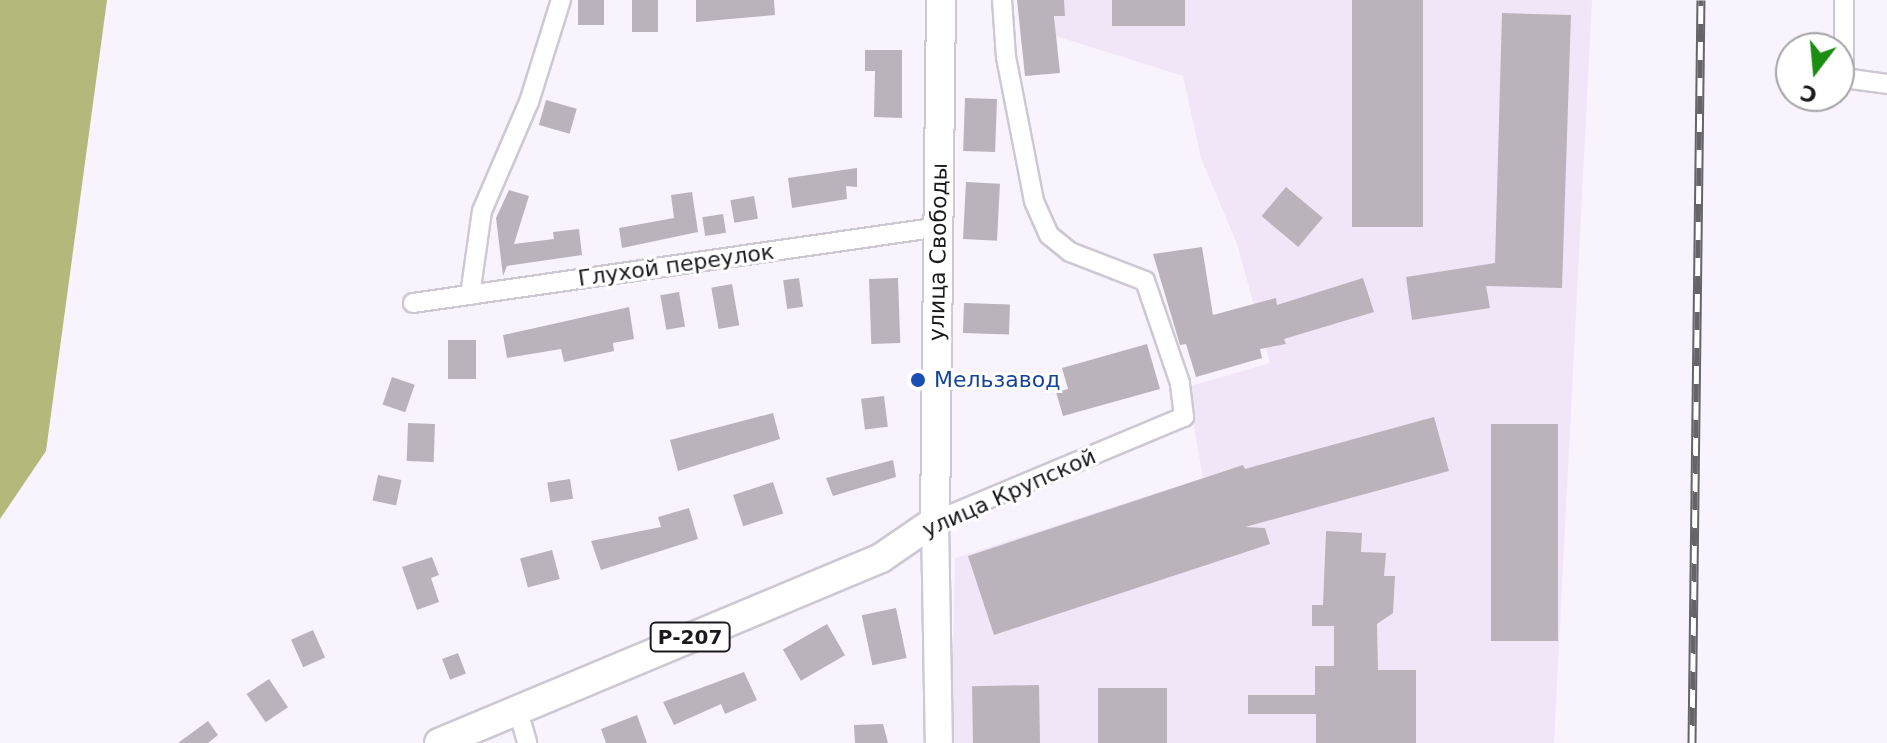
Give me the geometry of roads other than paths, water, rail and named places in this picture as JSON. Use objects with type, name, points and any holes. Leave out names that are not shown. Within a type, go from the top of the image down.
[{"type":"main road","name":"улица Свободы","points":[[935,521],[941,0]]},
{"type":"main road","name":"улица Крупской","points":[[439,743],[517,707],[881,558],[935,521]]},
{"type":"street","points":[[470,295],[482,211],[529,102],[561,0]]},
{"type":"street","name":"улица Крупской","points":[[935,521],[1184,417],[1180,383],[1145,281],[1070,252],[1049,235],[1034,201],[1006,57],[1002,0]]},
{"type":"street","points":[[1844,0],[1844,78],[1887,84]]},
{"type":"street","name":"Глухой переулок","points":[[413,303],[940,227]]},
{"type":"street","name":"улица Свободы","points":[[935,521],[939,743]]},
{"type":"street","points":[[517,707],[527,743]]},
{"type":"railway","points":[[1692,743],[1701,0]]},
{"type":"place","name":"Мельзавод","points":[[918,380]]}]
